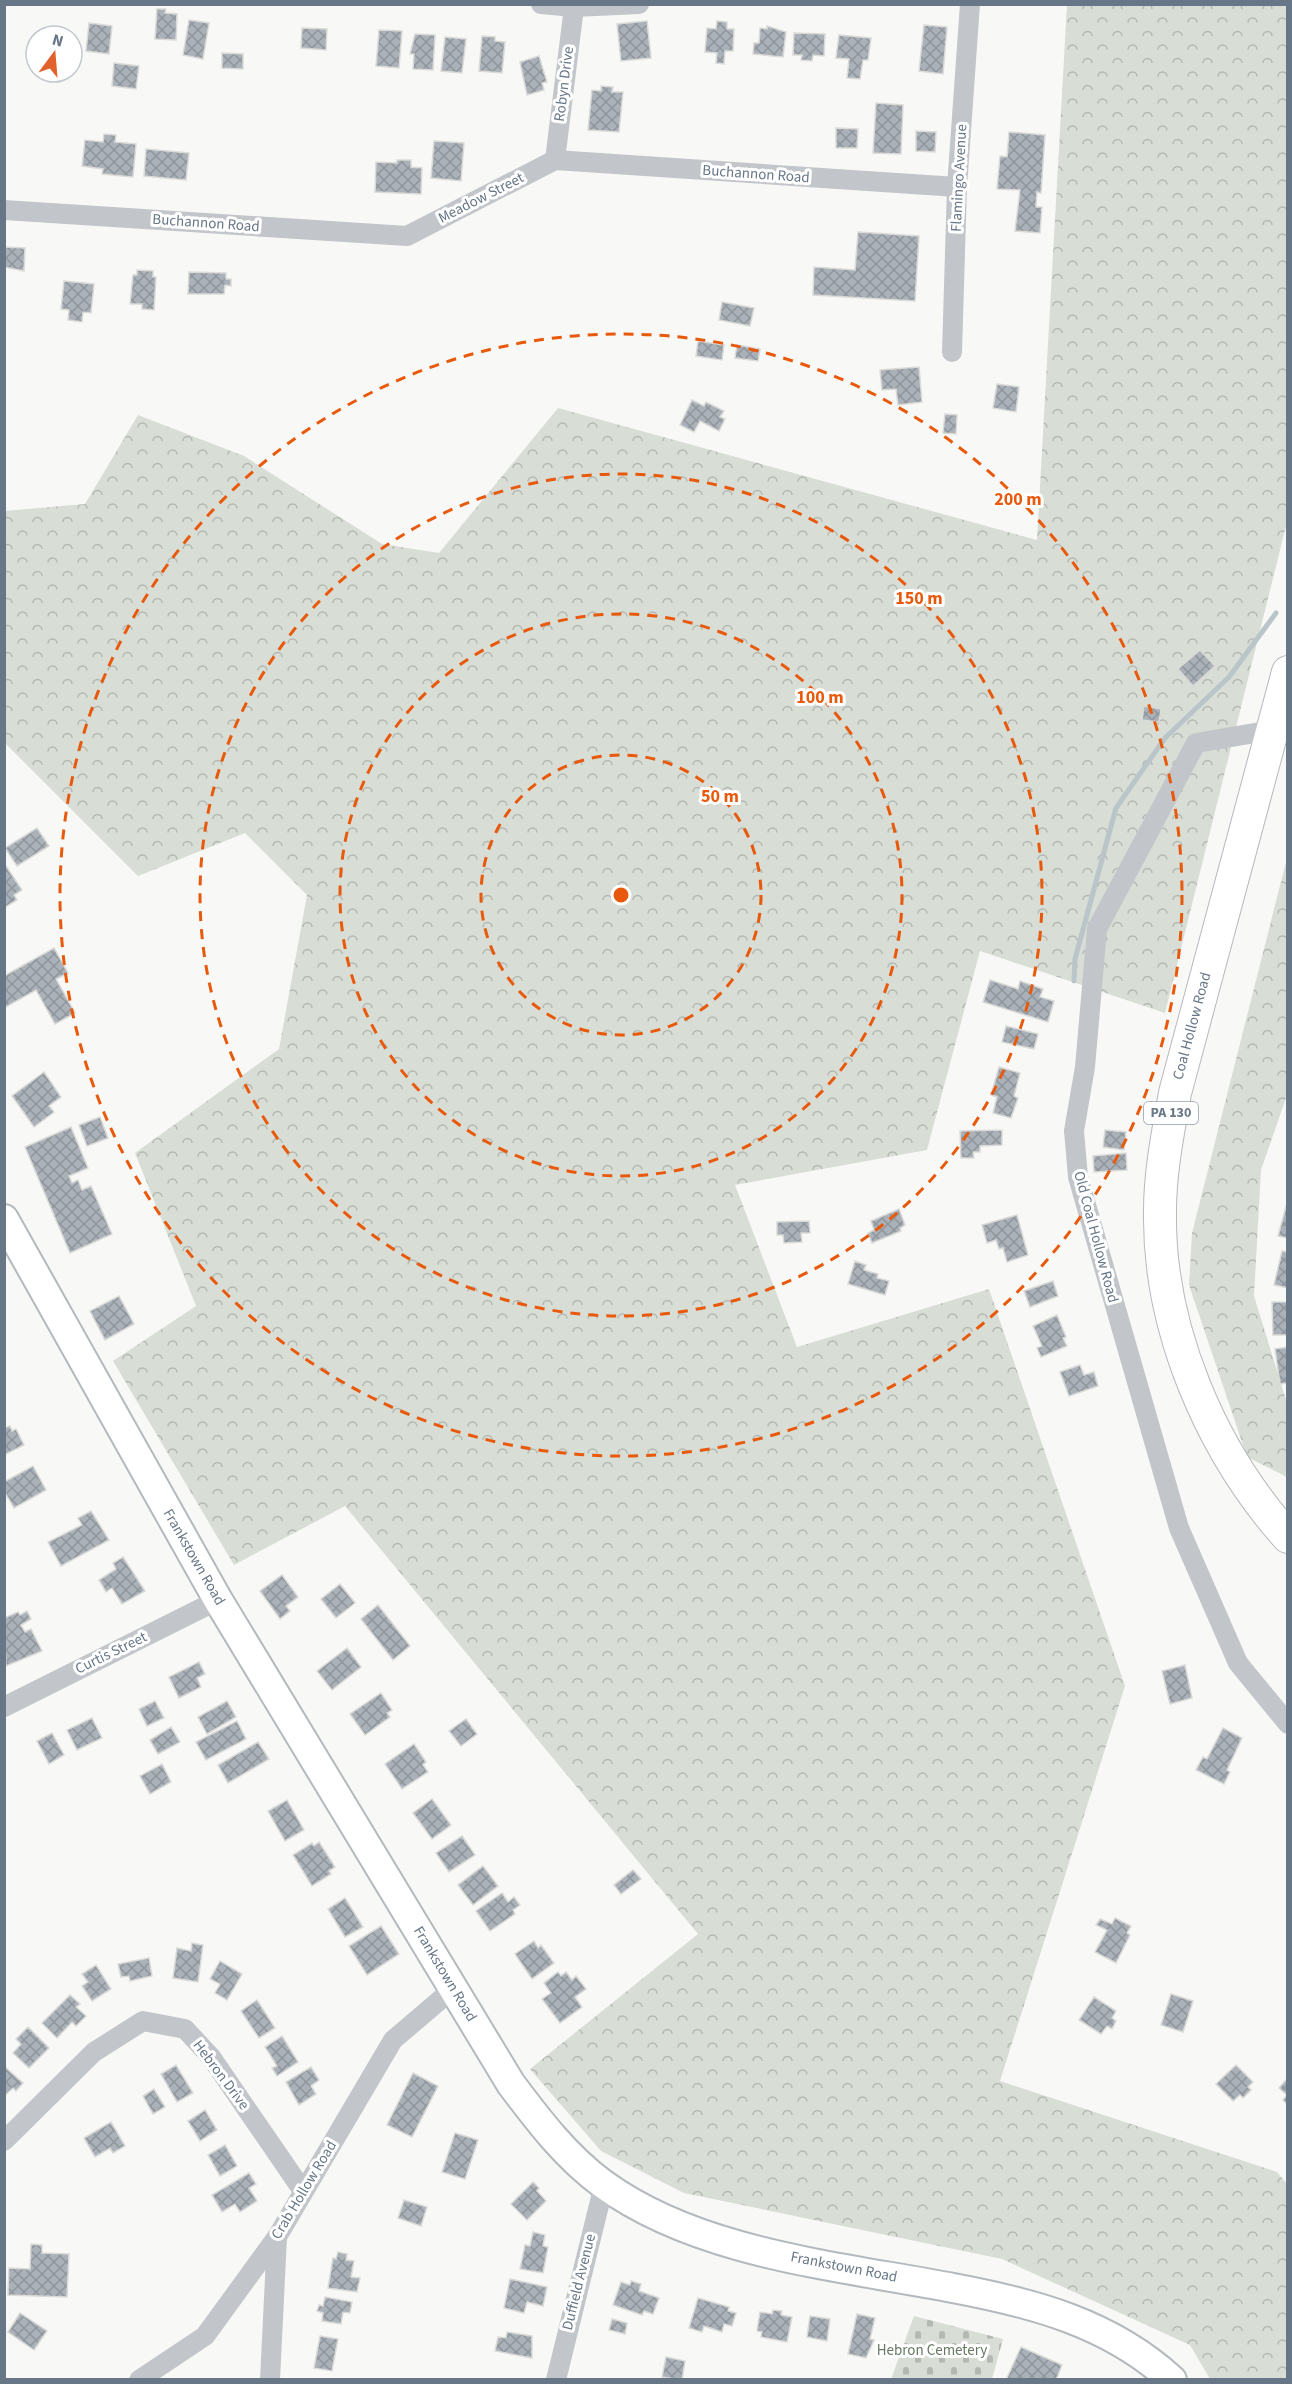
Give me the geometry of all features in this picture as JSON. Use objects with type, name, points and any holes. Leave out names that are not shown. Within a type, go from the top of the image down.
[{"type":"main road","name":"Coal Hollow Road","points":[[1287,672],[1175,1093],[1165,1150],[1160,1211],[1162,1260],[1172,1313],[1190,1372],[1236,1471],[1287,1537]]},
{"type":"main road","name":"Frankstown Road","points":[[4,1219],[218,1600],[511,2084],[549,2134],[583,2168],[604,2185],[647,2211],[696,2233],[752,2249],[1002,2297],[1068,2316],[1103,2331],[1131,2347],[1172,2379]]},
{"type":"street","points":[[541,4],[573,7],[639,4]]},
{"type":"street","name":"Flamingo Avenue","points":[[952,352],[957,187],[970,4]]},
{"type":"street","name":"Robyn Drive","points":[[555,160],[573,7]]},
{"type":"street","name":"Buchannon Road","points":[[555,160],[957,187]]},
{"type":"street","name":"Meadow Street","points":[[407,236],[555,160]]},
{"type":"street","name":"Buchannon Road","points":[[4,210],[407,236]]},
{"type":"street","name":"Old Coal Hollow Road","points":[[1272,730],[1196,743],[1097,929],[1074,1151],[1078,1177],[1179,1528],[1238,1663],[1287,1724]]},
{"type":"street","name":"Curtis Street","points":[[4,1707],[218,1600]]},
{"type":"street","name":"Crab Hollow Road","points":[[139,2379],[204,2336],[277,2237],[393,2040],[454,1988]]},
{"type":"street","name":"Hebron Drive","points":[[4,2141],[94,2052],[142,2021],[185,2029],[192,2036],[211,2057],[303,2191]]},
{"type":"street","name":"Duffield Avenue","points":[[560,2379],[604,2185]]},
{"type":"street","points":[[270,2379],[277,2237]]},
{"type":"green space","points":[[1067,5],[1287,5],[1287,522],[1165,1013],[980,951],[927,1150],[735,1185],[797,1347],[989,1289],[1125,1686],[1000,2081],[1277,2172],[1287,2184],[1287,2379],[1210,2379],[1190,2345],[1002,2259],[684,2193],[601,2151],[530,2069],[698,1934],[345,1506],[234,1565],[113,1361],[196,1306],[135,1153],[279,1049],[307,895],[245,833],[138,876],[5,743],[4,511],[85,504],[138,415],[244,456],[382,544],[439,553],[558,408],[1037,540]]},
{"type":"green space","points":[[1287,858],[1287,1095],[1261,1170],[1254,1296],[1287,1403],[1287,1477],[1247,1457],[1189,1285],[1192,1233]]},
{"type":"green space","name":"Hebron Cemetery","points":[[914,2316],[1003,2339],[992,2379],[891,2379]]},
{"type":"building","points":[[157,9],[166,9],[165,13],[177,14],[176,40],[155,39]]},
{"type":"building","points":[[189,20],[209,23],[203,59],[183,55]]},
{"type":"building","points":[[647,21],[651,58],[621,61],[617,24]]},
{"type":"building","points":[[717,21],[727,22],[727,29],[734,29],[733,51],[725,51],[724,64],[716,63],[717,53],[705,52],[707,28],[716,29]]},
{"type":"building","points":[[89,23],[112,26],[109,54],[86,51]]},
{"type":"building","points":[[924,25],[947,27],[943,74],[919,71]]},
{"type":"building","points":[[767,26],[786,32],[783,57],[753,54],[754,43],[759,43],[760,28],[767,29]]},
{"type":"building","points":[[302,28],[327,29],[326,50],[301,48]]},
{"type":"building","points":[[379,30],[402,31],[399,68],[376,66]]},
{"type":"building","points":[[794,33],[825,34],[824,56],[813,55],[812,61],[801,60],[802,55],[793,55]]},
{"type":"building","points":[[415,34],[435,35],[433,70],[413,69],[414,54],[410,54]]},
{"type":"building","points":[[839,35],[871,38],[868,60],[863,60],[860,79],[847,78],[849,59],[836,58]]},
{"type":"building","points":[[482,36],[495,37],[495,41],[505,42],[502,73],[479,71]]},
{"type":"building","points":[[445,37],[466,39],[462,73],[441,71]]},
{"type":"building","points":[[222,53],[243,54],[243,69],[222,68]]},
{"type":"building","points":[[539,56],[547,82],[542,83],[544,90],[527,95],[520,62]]},
{"type":"building","points":[[114,63],[139,66],[136,89],[112,86]]},
{"type":"building","points":[[601,86],[613,87],[612,92],[623,92],[619,132],[588,130],[592,90],[601,91]]},
{"type":"building","points":[[876,103],[903,105],[901,154],[873,153]]},
{"type":"building","points":[[836,128],[858,129],[857,148],[836,148]]},
{"type":"building","points":[[916,131],[936,132],[935,152],[916,151]]},
{"type":"building","points":[[1009,132],[1045,135],[1041,193],[1037,192],[1036,207],[1042,207],[1040,233],[1015,231],[1020,190],[997,189],[1000,156],[1007,157]]},
{"type":"building","points":[[104,134],[116,135],[115,142],[136,144],[133,177],[102,174],[103,169],[82,166],[85,140],[103,142]]},
{"type":"building","points":[[434,141],[464,143],[461,181],[431,178]]},
{"type":"building","points":[[146,149],[189,153],[186,180],[144,176]]},
{"type":"building","points":[[397,160],[411,160],[411,167],[422,168],[421,194],[375,192],[376,162],[397,163]]},
{"type":"building","points":[[858,232],[919,236],[915,301],[813,295],[814,267],[855,270]]},
{"type":"building","points":[[4,247],[25,248],[24,271],[4,267]]},
{"type":"building","points":[[137,270],[153,271],[153,277],[156,277],[154,310],[142,309],[142,304],[130,304],[133,275],[137,275]]},
{"type":"building","points":[[189,272],[226,273],[226,279],[231,279],[231,286],[225,285],[224,294],[188,294]]},
{"type":"building","points":[[64,281],[94,284],[91,313],[83,312],[82,322],[68,320],[69,310],[61,309]]},
{"type":"building","points":[[722,302],[754,308],[750,326],[719,320]]},
{"type":"building","points":[[698,341],[724,345],[722,360],[696,356]]},
{"type":"building","points":[[737,345],[760,349],[758,361],[735,358]]},
{"type":"building","points":[[919,367],[922,402],[898,405],[896,389],[882,390],[880,370]]},
{"type":"building","points":[[997,384],[1019,387],[1016,412],[993,408]]},
{"type":"building","points":[[692,400],[704,406],[706,402],[724,411],[720,417],[725,419],[719,431],[700,421],[694,432],[680,425]]},
{"type":"building","points":[[945,414],[957,415],[956,434],[943,433]]},
{"type":"building","points":[[1200,650],[1215,666],[1193,686],[1178,669]]},
{"type":"building","points":[[1144,706],[1161,709],[1159,722],[1142,720]]},
{"type":"building","points":[[37,828],[49,846],[17,866],[5,848]]},
{"type":"building","points":[[4,863],[22,890],[14,895],[17,900],[4,908]]},
{"type":"building","points":[[54,948],[68,973],[56,979],[75,1013],[55,1024],[36,990],[4,1008],[4,976]]},
{"type":"building","points":[[990,980],[1018,989],[1020,981],[1043,989],[1040,997],[1054,1001],[1048,1022],[983,1002]]},
{"type":"building","points":[[1006,1026],[1038,1034],[1034,1049],[1002,1042]]},
{"type":"building","points":[[999,1067],[1020,1073],[1014,1096],[1018,1098],[1011,1118],[993,1113],[997,1097],[991,1095]]},
{"type":"building","points":[[44,1072],[61,1097],[49,1106],[54,1112],[34,1127],[12,1096]]},
{"type":"building","points":[[100,1117],[108,1138],[87,1146],[79,1125]]},
{"type":"building","points":[[71,1127],[88,1168],[69,1176],[72,1183],[78,1180],[82,1190],[91,1186],[112,1234],[70,1253],[25,1147]]},
{"type":"building","points":[[1002,1130],[1002,1145],[980,1146],[980,1152],[973,1152],[974,1158],[961,1158],[960,1131]]},
{"type":"building","points":[[1105,1130],[1126,1132],[1124,1150],[1103,1147]]},
{"type":"building","points":[[1126,1153],[1127,1170],[1094,1172],[1093,1156]]},
{"type":"building","points":[[1288,1203],[1288,1238],[1278,1236]]},
{"type":"building","points":[[899,1209],[905,1225],[900,1228],[901,1231],[872,1243],[868,1233],[874,1230],[871,1221]]},
{"type":"building","points":[[1017,1215],[1028,1255],[1007,1262],[1003,1248],[999,1249],[996,1240],[987,1243],[982,1225]]},
{"type":"building","points":[[809,1221],[810,1233],[801,1233],[802,1242],[784,1243],[783,1235],[777,1235],[777,1222]]},
{"type":"building","points":[[1282,1251],[1288,1252],[1288,1288],[1274,1285]]},
{"type":"building","points":[[855,1261],[866,1265],[864,1270],[878,1274],[877,1278],[889,1281],[885,1295],[848,1284]]},
{"type":"building","points":[[1053,1281],[1058,1296],[1030,1307],[1024,1291]]},
{"type":"building","points":[[119,1296],[134,1324],[105,1340],[90,1311]]},
{"type":"building","points":[[1272,1302],[1288,1302],[1288,1335],[1273,1335]]},
{"type":"building","points":[[1057,1315],[1066,1337],[1063,1338],[1067,1346],[1041,1357],[1037,1348],[1042,1346],[1033,1326]]},
{"type":"building","points":[[1288,1347],[1288,1383],[1280,1384],[1275,1349]]},
{"type":"building","points":[[1080,1365],[1084,1375],[1094,1372],[1098,1386],[1069,1396],[1060,1372]]},
{"type":"building","points":[[10,1426],[12,1431],[16,1429],[24,1445],[4,1455],[4,1428]]},
{"type":"building","points":[[33,1466],[46,1490],[14,1508],[4,1491],[4,1482]]},
{"type":"building","points":[[91,1511],[109,1540],[61,1566],[48,1542],[82,1525],[78,1518]]},
{"type":"building","points":[[123,1557],[145,1591],[122,1604],[112,1588],[106,1592],[99,1580],[116,1569],[113,1563]]},
{"type":"building","points":[[282,1575],[298,1597],[286,1606],[290,1611],[280,1619],[260,1591]]},
{"type":"building","points":[[340,1584],[355,1603],[336,1618],[321,1599]]},
{"type":"building","points":[[378,1605],[410,1646],[393,1660],[361,1619]]},
{"type":"building","points":[[27,1611],[31,1619],[21,1625],[25,1632],[31,1629],[42,1651],[6,1666],[4,1618]]},
{"type":"building","points":[[347,1648],[361,1667],[332,1690],[317,1671]]},
{"type":"building","points":[[199,1662],[205,1674],[197,1678],[201,1687],[179,1698],[169,1677]]},
{"type":"building","points":[[1185,1665],[1192,1698],[1170,1704],[1162,1671]]},
{"type":"building","points":[[381,1693],[392,1710],[387,1713],[390,1717],[365,1735],[350,1714]]},
{"type":"building","points":[[155,1701],[164,1718],[147,1726],[139,1709]]},
{"type":"building","points":[[227,1701],[236,1717],[207,1734],[198,1717]]},
{"type":"building","points":[[92,1718],[102,1738],[77,1750],[67,1730]]},
{"type":"building","points":[[466,1719],[477,1734],[461,1746],[449,1731]]},
{"type":"building","points":[[237,1721],[246,1739],[206,1760],[196,1742]]},
{"type":"building","points":[[171,1727],[180,1742],[158,1754],[150,1740]]},
{"type":"building","points":[[1223,1728],[1242,1738],[1227,1770],[1230,1772],[1224,1784],[1196,1770],[1203,1757],[1207,1759]]},
{"type":"building","points":[[52,1733],[64,1755],[49,1764],[37,1741]]},
{"type":"building","points":[[258,1742],[269,1759],[228,1783],[218,1765]]},
{"type":"building","points":[[414,1744],[426,1762],[423,1765],[428,1772],[402,1789],[385,1764]]},
{"type":"building","points":[[162,1764],[171,1782],[150,1794],[140,1776]]},
{"type":"building","points":[[432,1799],[451,1825],[432,1839],[413,1813]]},
{"type":"building","points":[[287,1800],[304,1830],[285,1841],[268,1811]]},
{"type":"building","points":[[462,1836],[475,1855],[449,1872],[436,1853]]},
{"type":"building","points":[[319,1842],[335,1867],[329,1871],[331,1874],[312,1886],[293,1855],[312,1843],[314,1846]]},
{"type":"building","points":[[483,1866],[498,1886],[473,1905],[458,1885]]},
{"type":"building","points":[[633,1870],[641,1879],[621,1894],[614,1885]]},
{"type":"building","points":[[502,1893],[508,1902],[514,1897],[520,1905],[513,1910],[515,1914],[490,1931],[476,1911]]},
{"type":"building","points":[[345,1898],[363,1927],[345,1937],[328,1909]]},
{"type":"building","points":[[1115,1918],[1131,1926],[1127,1933],[1130,1935],[1116,1963],[1095,1952],[1107,1930],[1096,1925],[1100,1919],[1112,1924]]},
{"type":"building","points":[[381,1926],[399,1954],[367,1975],[349,1946]]},
{"type":"building","points":[[534,1941],[538,1948],[541,1945],[554,1963],[532,1979],[515,1954]]},
{"type":"building","points":[[192,1943],[203,1945],[198,1982],[173,1978],[177,1948],[191,1951]]},
{"type":"building","points":[[149,1958],[152,1976],[130,1981],[129,1976],[121,1977],[118,1964]]},
{"type":"building","points":[[220,1961],[242,1974],[227,2000],[215,1993],[220,1984],[210,1979]]},
{"type":"building","points":[[96,1965],[111,1989],[92,2001],[82,1986],[88,1982],[82,1974]]},
{"type":"building","points":[[558,1972],[561,1976],[566,1972],[572,1980],[576,1976],[586,1989],[575,1997],[582,2007],[560,2023],[542,1999],[551,1993],[544,1983]]},
{"type":"building","points":[[1171,1994],[1193,2001],[1183,2032],[1161,2025]]},
{"type":"building","points":[[70,1995],[80,2004],[76,2007],[86,2016],[76,2026],[72,2022],[57,2038],[42,2023]]},
{"type":"building","points":[[1094,1997],[1116,2011],[1112,2018],[1116,2021],[1112,2029],[1107,2026],[1101,2034],[1079,2020]]},
{"type":"building","points":[[257,2000],[275,2028],[259,2038],[241,2011]]},
{"type":"building","points":[[28,2027],[49,2048],[29,2068],[13,2053],[21,2044],[16,2039]]},
{"type":"building","points":[[282,2036],[298,2062],[277,2076],[272,2068],[277,2066],[265,2047]]},
{"type":"building","points":[[176,2065],[193,2093],[177,2102],[161,2074]]},
{"type":"building","points":[[1236,2065],[1253,2082],[1248,2087],[1251,2090],[1243,2098],[1240,2095],[1233,2101],[1216,2084]]},
{"type":"building","points":[[4,2066],[23,2083],[16,2091],[13,2088],[4,2096]]},
{"type":"building","points":[[311,2067],[319,2080],[311,2086],[316,2094],[299,2105],[286,2082]]},
{"type":"building","points":[[413,2073],[438,2086],[412,2137],[387,2125]]},
{"type":"building","points":[[1286,2080],[1288,2081],[1288,2105],[1283,2100],[1287,2095],[1279,2088]]},
{"type":"building","points":[[154,2089],[165,2107],[153,2114],[143,2096]]},
{"type":"building","points":[[205,2110],[217,2130],[200,2141],[188,2121]]},
{"type":"building","points":[[111,2122],[125,2146],[113,2153],[110,2148],[95,2157],[84,2138]]},
{"type":"building","points":[[455,2133],[478,2140],[465,2179],[442,2172]]},
{"type":"building","points":[[225,2145],[237,2166],[220,2176],[208,2155]]},
{"type":"building","points":[[249,2173],[256,2184],[249,2188],[257,2201],[240,2212],[235,2204],[222,2212],[212,2195]]},
{"type":"building","points":[[533,2182],[546,2201],[527,2220],[511,2204]]},
{"type":"building","points":[[404,2200],[427,2207],[421,2226],[398,2218]]},
{"type":"building","points":[[533,2232],[545,2235],[543,2246],[548,2247],[543,2273],[520,2269],[525,2245],[530,2246]]},
{"type":"building","points":[[31,2244],[42,2245],[42,2253],[69,2254],[67,2297],[8,2295],[9,2268],[30,2269]]},
{"type":"building","points":[[338,2252],[347,2254],[346,2260],[354,2261],[351,2277],[360,2278],[357,2292],[328,2288],[333,2258],[336,2259]]},
{"type":"building","points":[[510,2279],[547,2287],[543,2306],[527,2302],[524,2313],[504,2308]]},
{"type":"building","points":[[631,2281],[641,2284],[639,2291],[659,2298],[653,2314],[644,2311],[642,2315],[613,2305],[621,2282],[630,2285]]},
{"type":"building","points":[[325,2297],[352,2302],[350,2313],[343,2312],[341,2324],[322,2321],[323,2313],[317,2311],[319,2305],[323,2306]]},
{"type":"building","points":[[698,2298],[729,2307],[728,2311],[736,2313],[732,2326],[724,2324],[722,2332],[704,2326],[702,2332],[689,2328]]},
{"type":"building","points":[[773,2310],[782,2311],[781,2315],[792,2317],[787,2342],[761,2337],[762,2332],[757,2331],[760,2312],[772,2314]]},
{"type":"building","points":[[20,2313],[47,2331],[34,2350],[8,2332]]},
{"type":"building","points":[[857,2314],[875,2318],[870,2339],[874,2340],[866,2358],[848,2354]]},
{"type":"building","points":[[810,2316],[830,2319],[827,2341],[807,2337]]},
{"type":"building","points":[[612,2319],[627,2323],[625,2334],[609,2330]]},
{"type":"building","points":[[507,2332],[532,2336],[532,2358],[495,2351],[498,2337],[506,2338]]},
{"type":"building","points":[[320,2336],[338,2339],[332,2371],[314,2368]]},
{"type":"building","points":[[1021,2347],[1062,2365],[1056,2380],[1006,2380]]},
{"type":"building","points":[[666,2357],[685,2361],[682,2380],[662,2377]]},
{"type":"waterway","points":[[1074,981],[1075,959],[1116,808],[1165,738],[1229,677],[1276,613]]}]
